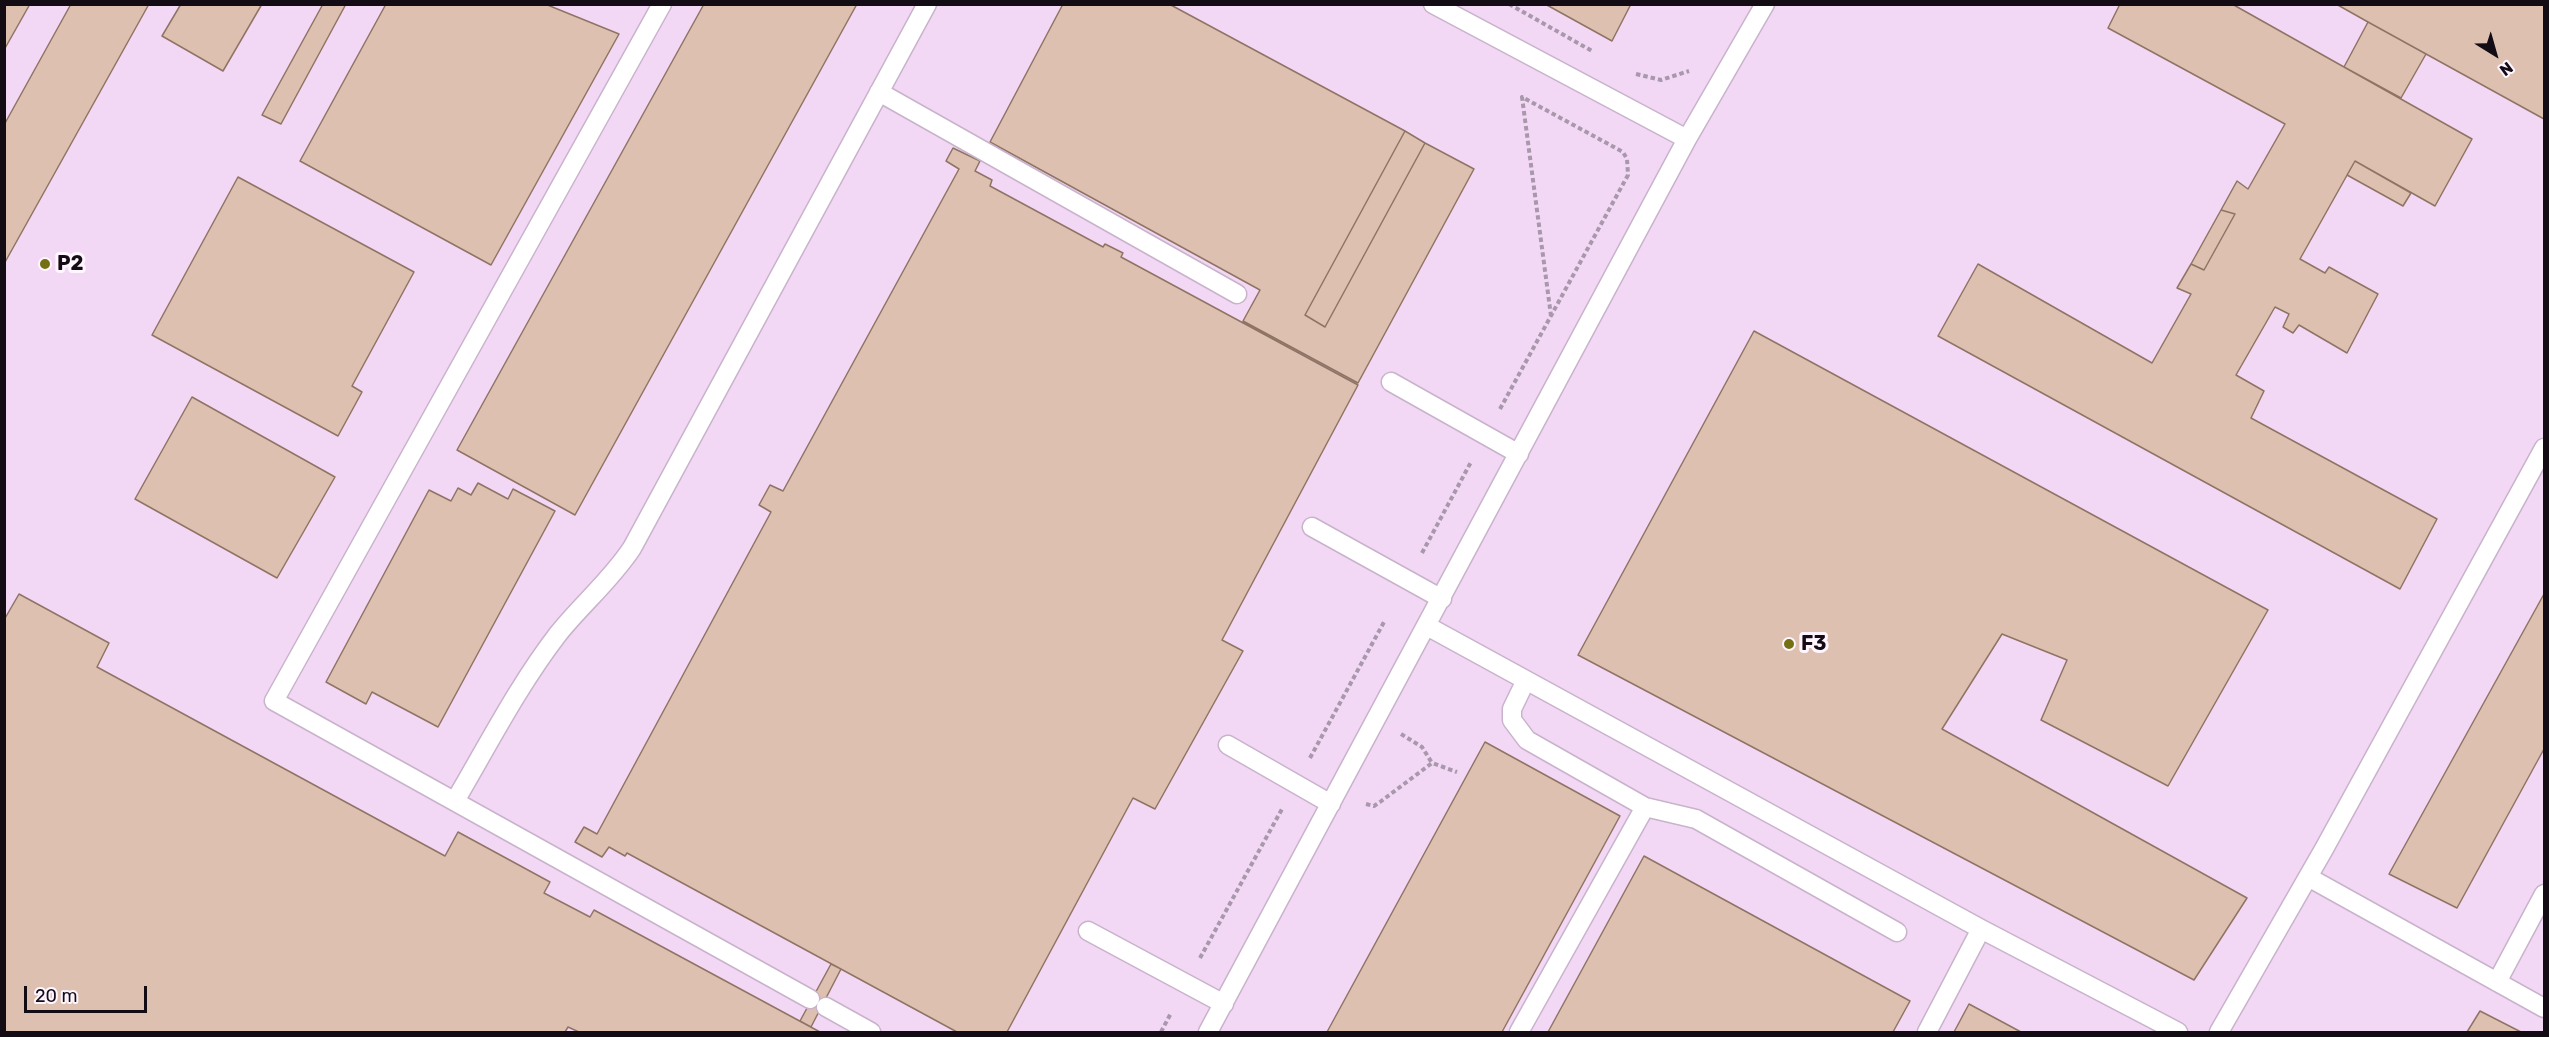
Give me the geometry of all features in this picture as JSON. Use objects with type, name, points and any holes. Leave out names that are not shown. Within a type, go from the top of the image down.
[{"type":"lane","points":[[662,4],[274,701],[872,1032]]},
{"type":"lane","points":[[455,801],[541,658],[560,632],[604,586],[632,548],[927,4]]},
{"type":"lane","points":[[1433,4],[1687,139]]},
{"type":"lane","points":[[1208,1032],[1687,139],[1765,4]]},
{"type":"lane","points":[[879,92],[1237,294]]},
{"type":"lane","points":[[1391,382],[1519,454]]},
{"type":"lane","points":[[2218,1032],[2308,877],[2544,448]]},
{"type":"lane","points":[[1312,527],[1442,599]]},
{"type":"lane","points":[[1427,626],[1981,929],[2178,1032]]},
{"type":"lane","points":[[1526,680],[1512,709],[1512,720],[1517,730],[1527,740],[1645,807],[1696,819],[1897,932]]},
{"type":"lane","points":[[1228,745],[1331,804]]},
{"type":"lane","points":[[1519,1032],[1645,807]]},
{"type":"lane","points":[[2308,877],[2544,1008]]},
{"type":"lane","points":[[2497,982],[2544,894]]},
{"type":"lane","points":[[1926,1032],[1981,929]]},
{"type":"lane","points":[[1088,931],[1224,1004]]},
{"type":"path","points":[[1509,4],[1602,56]]},
{"type":"path","points":[[1631,72],[1661,80],[1676,78],[1697,67]]},
{"type":"path","points":[[1496,416],[1551,316],[1628,175],[1629,167],[1623,152],[1522,97],[1551,316]]},
{"type":"path","points":[[1418,559],[1473,458]]},
{"type":"path","points":[[1308,761],[1384,622]]},
{"type":"path","points":[[1396,731],[1422,747],[1432,763],[1457,772]]},
{"type":"path","points":[[1359,800],[1368,805],[1380,802],[1432,763]]},
{"type":"path","points":[[1197,964],[1285,803]]},
{"type":"path","points":[[1161,1032],[1172,1013]]},
{"type":"shaded area","points":[[5,5],[2544,5],[2544,1032],[5,1032]]},
{"type":"building","points":[[4,4],[30,4],[4,50]]},
{"type":"building","points":[[71,4],[149,4],[4,264],[4,125]]},
{"type":"building","points":[[181,4],[262,4],[223,71],[162,36]]},
{"type":"building","points":[[323,4],[346,4],[281,124],[262,115]]},
{"type":"building","points":[[386,4],[545,4],[619,34],[491,265],[300,161]]},
{"type":"building","points":[[704,4],[857,4],[575,515],[457,450]]},
{"type":"building","points":[[1063,4],[1169,4],[1405,131],[1305,315],[1325,327],[1425,143],[1474,169],[1358,383],[1243,321],[1260,290],[990,142]]},
{"type":"building","points":[[1545,4],[1631,4],[1612,41]]},
{"type":"building","points":[[2120,4],[2232,4],[2472,139],[2435,206],[2355,161],[2300,259],[2325,273],[2329,267],[2378,294],[2347,353],[2299,325],[2293,333],[2283,327],[2289,314],[2275,307],[2236,375],[2264,391],[2251,418],[2437,519],[2400,589],[1938,336],[1978,264],[2152,363],[2191,294],[2177,288],[2191,264],[2204,270],[2235,214],[2221,210],[2237,181],[2248,189],[2285,124],[2108,28]]},
{"type":"building","points":[[2336,4],[2544,4],[2544,119],[2368,22]]},
{"type":"building","points":[[2368,22],[2426,54],[2401,98],[2344,67]]},
{"type":"building","points":[[1405,131],[1425,143],[1325,327],[1305,315]]},
{"type":"building","points":[[953,148],[980,161],[975,171],[992,180],[990,186],[1103,247],[1105,244],[1123,253],[1121,257],[1358,385],[1222,640],[1243,651],[1155,809],[1133,798],[1007,1032],[957,1032],[627,853],[625,856],[609,847],[602,857],[575,842],[584,827],[597,834],[771,512],[759,505],[770,485],[783,491],[959,169],[946,161]]},
{"type":"building","points":[[2355,161],[2411,193],[2403,206],[2347,175]]},
{"type":"building","points":[[238,177],[414,272],[352,386],[362,392],[338,436],[152,335]]},
{"type":"building","points":[[2221,210],[2235,214],[2204,270],[2191,264]]},
{"type":"building","name":"F3","points":[[1754,331],[2268,610],[2168,786],[2041,720],[2067,660],[2002,634],[1942,729],[2247,898],[2194,980],[1578,655]]},
{"type":"building","points":[[192,397],[335,477],[277,578],[135,499]]},
{"type":"building","points":[[478,483],[508,499],[513,489],[555,511],[438,727],[372,692],[366,704],[326,682],[429,490],[451,501],[458,488],[471,495]]},
{"type":"building","points":[[19,594],[109,643],[97,667],[445,856],[458,832],[550,882],[544,893],[590,917],[594,910],[820,1032],[579,1032],[568,1027],[565,1032],[4,1032],[4,620]]},
{"type":"building","points":[[2544,594],[2544,749],[2457,908],[2389,874]]},
{"type":"building","points":[[1485,742],[1620,816],[1502,1032],[1327,1032]]},
{"type":"building","points":[[1644,856],[1910,1001],[1893,1032],[1548,1032]]},
{"type":"building","points":[[831,964],[841,969],[811,1027],[800,1021]]},
{"type":"building","points":[[1969,1004],[2021,1032],[1954,1032]]},
{"type":"building","points":[[2480,1011],[2521,1032],[2467,1032]]},
{"type":"place","name":"P2","points":[[45,264]]},
{"type":"place","name":"F3","points":[[1789,644]]}]
